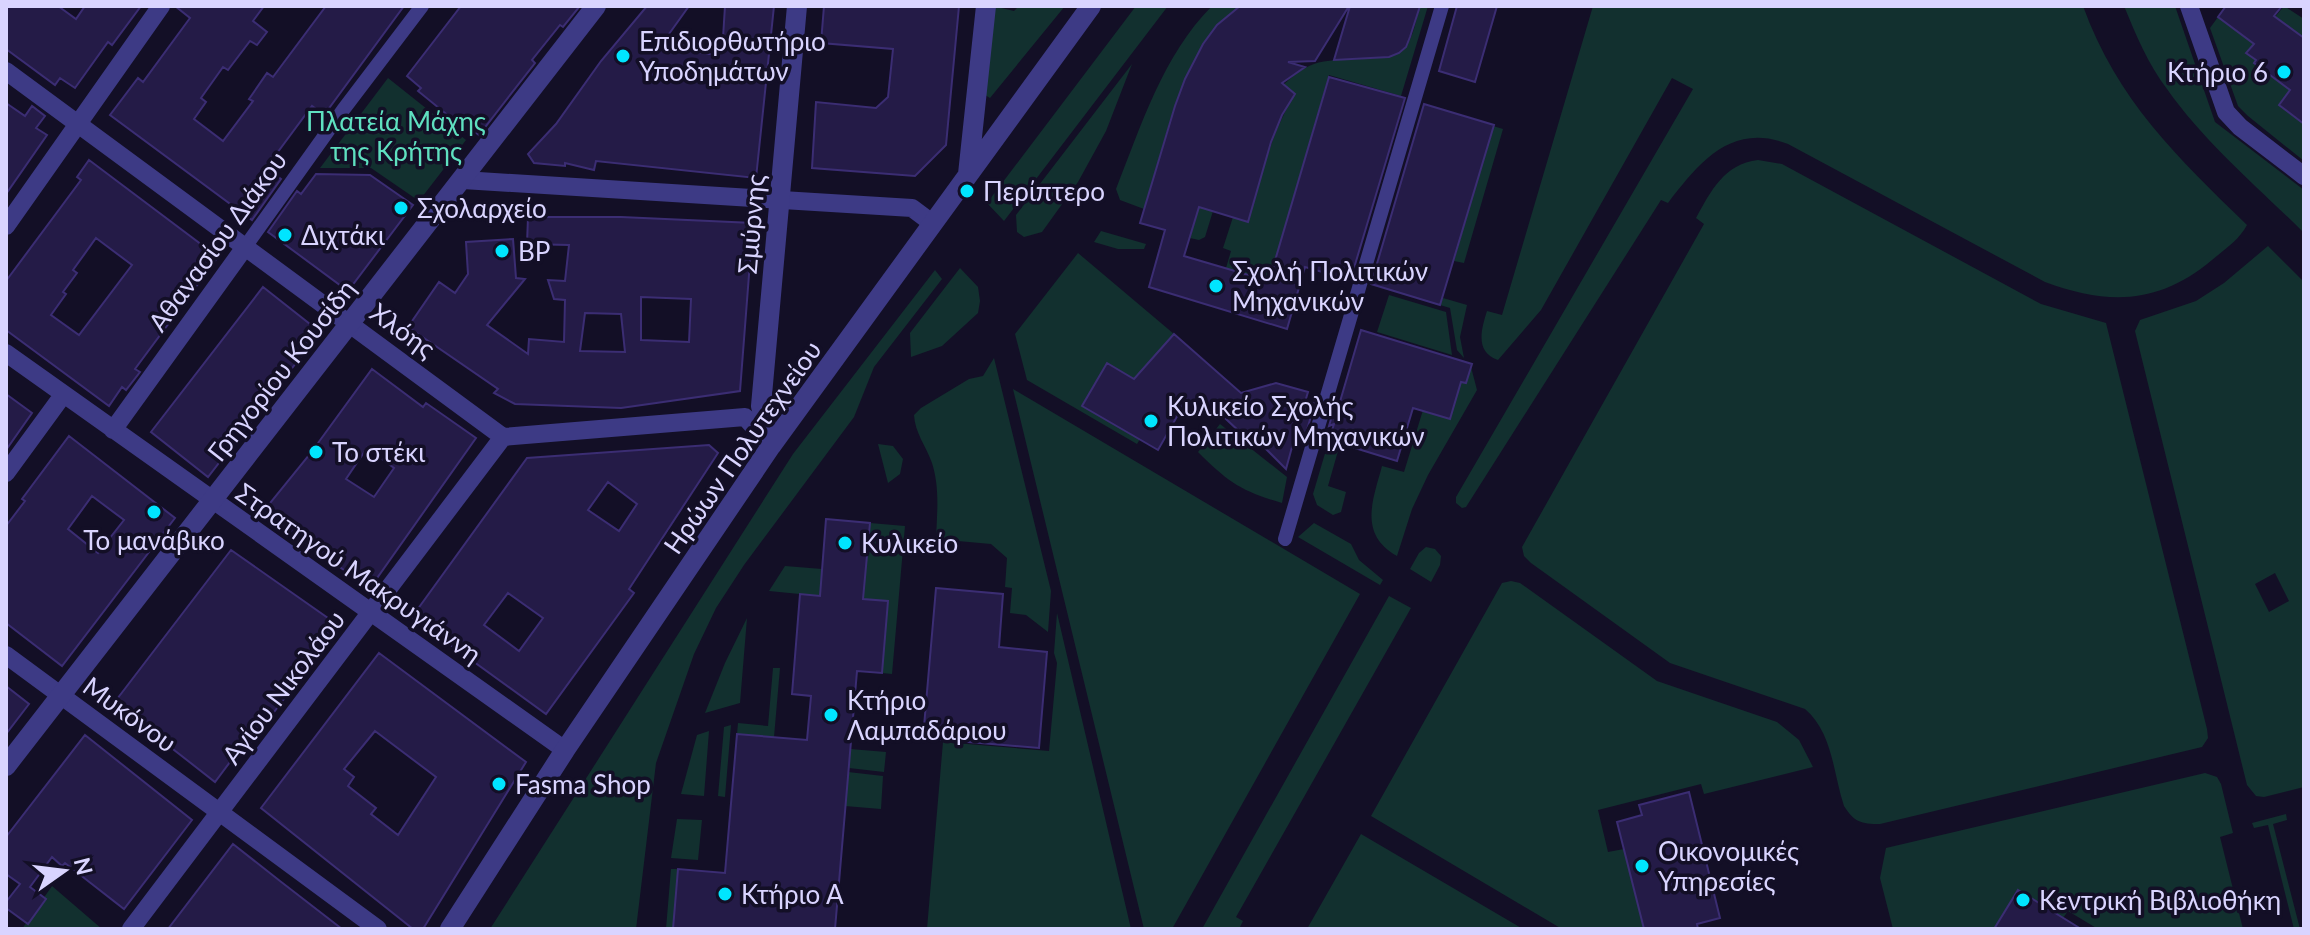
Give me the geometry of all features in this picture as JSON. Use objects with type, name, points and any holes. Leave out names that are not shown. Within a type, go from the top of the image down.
[{"type":"street","points":[[6,226],[161,6]]},
{"type":"street","name":"Αθανασίου Διάκου","points":[[113,430],[343,110],[422,6]]},
{"type":"street","name":"Γρηγορίου Κουσίδη","points":[[6,766],[596,6]]},
{"type":"street","name":"Σμύρνης","points":[[771,446],[761,406],[797,6]]},
{"type":"street","points":[[968,174],[986,6]]},
{"type":"street","name":"Ηρώων Πολυτεχνείου","points":[[450,929],[565,750],[771,446],[1091,6]]},
{"type":"street","points":[[1285,539],[1442,6]]},
{"type":"street","points":[[2189,6],[2226,112],[2240,127],[2304,176]]},
{"type":"street","name":"Χλόης","points":[[6,71],[503,437]]},
{"type":"street","points":[[463,180],[912,208],[932,223]]},
{"type":"street","name":"Στρατηγού Μακρυγιάννη","points":[[6,353],[565,750]]},
{"type":"street","points":[[6,473],[63,395]]},
{"type":"street","points":[[503,437],[745,417],[771,446]]},
{"type":"street","name":"Αγίου Νικολάου","points":[[131,929],[503,437]]},
{"type":"street","name":"Μυκόνου","points":[[6,655],[378,929]]},
{"type":"green space","points":[[993,6],[1014,11],[1019,6],[1065,6],[990,98],[985,95]]},
{"type":"green space","points":[[1136,6],[1168,6],[1004,221],[987,203]]},
{"type":"green space","points":[[1212,6],[1240,6],[1210,36],[1189,72],[1178,99],[1191,104],[1171,117],[1144,209],[1120,200],[1116,189],[1155,92],[1180,46]]},
{"type":"green space","points":[[1420,6],[1428,6],[1401,96],[1329,75],[1269,281],[1226,268],[1231,251],[1223,248],[1233,217],[1248,221],[1273,140],[1295,94],[1283,85],[1302,70],[1324,61],[1376,58],[1398,53],[1411,38]]},
{"type":"green space","points":[[1593,6],[2083,6],[2097,40],[2131,99],[2173,151],[2247,225],[2236,240],[2212,260],[2172,286],[2132,296],[2090,295],[2045,282],[1788,144],[1750,138],[1733,142],[1705,161],[1668,203],[1661,200],[1466,507],[1462,508],[1456,503],[1456,497],[1693,89],[1672,78],[1541,310],[1498,360],[1491,356],[1482,340],[1487,311],[1502,315]]},
{"type":"green space","points":[[2124,6],[2175,6],[2215,122],[2304,190],[2304,233],[2215,146],[2182,109],[2148,59]]},
{"type":"green space","points":[[2284,6],[2304,19],[2304,38],[2275,17]]},
{"type":"green space","points":[[2218,17],[2254,44],[2247,53],[2256,60],[2254,64],[2280,83],[2293,87],[2304,124],[2304,161],[2238,106],[2210,28]]},
{"type":"green space","points":[[1132,64],[1106,131],[1078,182],[1042,232],[1024,237],[1017,232],[1016,215]]},
{"type":"green space","name":"Πλατεία Μάχης της Κρήτης","points":[[388,78],[466,140],[419,201],[371,168],[320,168]]},
{"type":"green space","points":[[1493,126],[1503,129],[1464,263],[1454,261]]},
{"type":"green space","points":[[1758,160],[1782,164],[2041,304],[2106,323],[2207,729],[2208,738],[2202,747],[1880,824],[1863,823],[1851,816],[1844,806],[1827,742],[1805,709],[1670,663],[1524,556],[1522,547],[1704,224],[1696,218],[1707,198],[1727,173]]},
{"type":"green space","points":[[1199,207],[1213,211],[1205,237],[1199,240],[1190,238]]},
{"type":"green space","points":[[1101,231],[1146,244],[1144,249],[1118,249],[1094,242]]},
{"type":"green space","points":[[2268,246],[2304,282],[2304,787],[2264,797],[2256,796],[2247,785],[2135,331],[2140,320],[2196,301],[2224,283]],"holes":[[[2275,573],[2289,601],[2269,612],[2255,584]]]},
{"type":"green space","points":[[1078,253],[1174,334],[1148,364],[1147,388],[1108,364],[1140,439],[1137,444],[1027,380],[1015,334]]},
{"type":"green space","points":[[960,268],[978,287],[978,313],[942,346],[911,357],[910,333]]},
{"type":"green space","points":[[935,270],[942,279],[874,367],[854,417],[744,565],[716,608],[694,654],[656,763],[636,929],[490,929],[793,454]]},
{"type":"green space","points":[[1389,295],[1446,312],[1452,355],[1377,332]]},
{"type":"green space","points":[[1443,298],[1467,305],[1460,337],[1464,358],[1457,350],[1450,308],[1440,305]]},
{"type":"green space","points":[[994,358],[1051,591],[1048,632],[1026,615],[1010,613],[1012,588],[1005,587],[1007,558],[991,544],[936,539],[935,472],[916,428],[914,415],[969,379],[983,376]]},
{"type":"green space","points":[[1471,367],[1477,390],[1428,475],[1412,509],[1397,556],[1385,547],[1373,527],[1373,504],[1382,466],[1404,472],[1423,410],[1450,418],[1461,382],[1466,383]]},
{"type":"green space","points":[[1013,389],[1360,594],[1172,929],[1144,929]]},
{"type":"green space","points":[[1220,424],[1287,477],[1282,503],[1236,484],[1198,452]]},
{"type":"green space","points":[[1329,440],[1340,444],[1328,486],[1346,492],[1341,512],[1333,515],[1317,505],[1313,494]]},
{"type":"green space","points":[[878,444],[893,446],[903,459],[900,474],[888,483]]},
{"type":"green space","points":[[870,523],[905,526],[892,674],[882,673],[888,602],[863,599]]},
{"type":"green space","points":[[1314,523],[1351,544],[1359,560],[1383,580],[1380,585],[1298,537]]},
{"type":"green space","points":[[1426,547],[1435,549],[1441,556],[1431,582],[1410,569]]},
{"type":"green space","points":[[785,566],[822,569],[820,596],[769,591]]},
{"type":"green space","points":[[1502,583],[1520,583],[1657,681],[1777,722],[1799,740],[1813,767],[1704,794],[1701,784],[1598,810],[1608,852],[1624,849],[1644,929],[1562,929],[1371,816]]},
{"type":"green space","points":[[1389,596],[1411,608],[1236,917],[1243,921],[1239,929],[1202,929]]},
{"type":"green space","points":[[1057,613],[1131,929],[927,929],[943,742],[1049,751],[1057,663],[1054,653]]},
{"type":"green space","points":[[747,618],[740,703],[705,713],[725,663]]},
{"type":"green space","points":[[773,668],[780,668],[774,737],[737,734],[738,723],[768,726]]},
{"type":"green space","points":[[731,725],[725,797],[718,796],[724,727]]},
{"type":"green space","points":[[709,731],[704,796],[681,794],[697,735]]},
{"type":"green space","points":[[850,749],[886,752],[884,772],[849,768]]},
{"type":"green space","points":[[848,772],[883,776],[881,809],[845,806]]},
{"type":"green space","points":[[2205,773],[2217,777],[2221,784],[2233,833],[2220,837],[2243,929],[2098,929],[2068,911],[2063,918],[2018,891],[1994,929],[1893,929],[1880,878],[1886,848]]},
{"type":"green space","points":[[2286,814],[2287,820],[2273,824],[2300,929],[2294,929],[2268,825],[2254,828],[2252,823]]},
{"type":"green space","points":[[677,819],[702,820],[698,860],[671,858]]},
{"type":"green space","points":[[1361,834],[1523,929],[1307,929]]},
{"type":"green space","points":[[671,869],[678,869],[673,929],[666,929]]},
{"type":"green space","points":[[52,886],[102,929],[22,929]]},
{"type":"building","points":[[6,6],[58,6],[76,19],[85,6],[141,6],[112,45],[108,42],[75,88],[60,78],[55,85],[6,49]]},
{"type":"building","points":[[175,6],[264,6],[253,21],[267,32],[257,45],[250,41],[228,70],[223,67],[201,98],[206,102],[194,119],[223,141],[253,101],[249,99],[267,73],[273,77],[326,6],[404,6],[324,115],[312,106],[266,168],[281,179],[252,220],[110,115],[138,78],[143,82],[190,18]]},
{"type":"building","points":[[461,6],[580,6],[532,60],[535,63],[479,135],[475,132],[472,135],[418,91],[421,88],[407,76]]},
{"type":"building","points":[[647,6],[689,6],[669,34],[693,52],[717,55],[719,38],[723,38],[725,6],[774,6],[756,178],[596,161],[594,170],[565,163],[565,166],[534,163],[528,154],[556,124],[601,61]]},
{"type":"building","points":[[824,6],[959,6],[946,145],[915,176],[812,168],[816,102],[876,108],[888,97],[893,49],[821,43]]},
{"type":"building","points":[[1240,6],[1349,6],[1315,61],[1288,62],[1305,67],[1282,83],[1295,94],[1271,142],[1248,222],[1199,207],[1184,256],[1269,281],[1329,77],[1405,98],[1351,278],[1305,267],[1287,329],[1149,287],[1165,230],[1140,223],[1175,106],[1203,44],[1217,25]]},
{"type":"building","points":[[1350,6],[1420,6],[1406,47],[1399,53],[1389,57],[1334,60]]},
{"type":"building","points":[[1457,6],[1497,6],[1475,82],[1439,71]]},
{"type":"building","name":"Κτήριο 6","points":[[2226,6],[2282,6],[2274,16],[2304,38],[2304,124],[2279,105],[2290,90],[2254,63],[2256,60],[2246,53],[2254,44],[2218,17]]},
{"type":"building","points":[[6,103],[25,116],[32,106],[45,116],[36,128],[47,135],[6,194]]},
{"type":"building","points":[[1424,104],[1494,125],[1440,305],[1371,284]]},
{"type":"building","points":[[89,160],[218,257],[135,369],[140,372],[126,390],[122,387],[109,406],[6,330],[6,281],[81,180],[77,177]],"holes":[[[96,238],[132,265],[79,335],[51,315],[77,273],[73,270]]]},
{"type":"building","points":[[316,174],[370,175],[413,205],[348,291],[268,232],[297,191],[301,194]]},
{"type":"building","points":[[528,217],[621,217],[753,223],[740,391],[621,408],[515,404],[494,393],[498,389],[408,327],[439,282],[455,293],[468,274],[466,242],[513,239],[516,278],[525,279],[487,325],[528,354],[529,339],[564,342],[565,300],[554,299],[548,280],[565,281],[569,245],[527,244]],"holes":[[[641,297],[691,299],[689,342],[641,340]],[[585,313],[621,314],[625,352],[580,351]]]},
{"type":"building","points":[[263,287],[320,332],[208,477],[151,432]]},
{"type":"building","points":[[1361,330],[1472,364],[1466,383],[1461,382],[1450,419],[1413,408],[1397,461],[1329,440],[1335,405],[1339,405]]},
{"type":"building","points":[[1174,334],[1241,393],[1276,383],[1308,392],[1305,402],[1315,403],[1306,433],[1295,436],[1286,469],[1262,445],[1256,447],[1212,406],[1204,414],[1187,399],[1158,450],[1082,406],[1107,363],[1134,379]]},
{"type":"building","points":[[372,369],[423,407],[426,403],[476,438],[370,588],[262,513]],"holes":[[[367,448],[394,468],[374,497],[346,479]]]},
{"type":"building","points":[[6,394],[32,413],[6,450]]},
{"type":"building","points":[[69,436],[175,518],[62,666],[6,623],[6,526],[25,501],[22,499]],"holes":[[[92,496],[124,520],[98,553],[68,529]]]},
{"type":"building","points":[[709,445],[718,453],[629,589],[634,593],[546,714],[412,617],[527,458]],"holes":[[[608,482],[637,504],[619,531],[588,510]],[[508,593],[543,618],[519,651],[484,625]]]},
{"type":"building","name":"Κτήριο Λαμπαδάριου","points":[[826,519],[870,523],[863,599],[888,601],[882,673],[857,671],[835,929],[673,929],[678,869],[725,873],[737,734],[807,740],[811,696],[792,694],[800,594],[820,596]]},
{"type":"building","points":[[231,550],[338,628],[249,745],[245,742],[215,782],[114,703]]},
{"type":"building","points":[[936,588],[1003,594],[999,647],[1047,652],[1039,748],[923,738]]},
{"type":"building","points":[[379,653],[526,762],[423,929],[413,929],[261,808]],"holes":[[[375,731],[436,777],[398,835],[371,814],[376,808],[348,786],[354,777],[344,769]]]},
{"type":"building","points":[[6,686],[29,704],[6,734]]},
{"type":"building","points":[[85,735],[192,820],[124,909],[65,863],[62,866],[52,857],[30,887],[46,899],[28,924],[6,908],[6,902],[20,884],[6,874],[6,837]]},
{"type":"building","name":"Οικονομικές Υπηρεσίες","points":[[1689,792],[1720,918],[1697,924],[1698,929],[1644,929],[1617,822],[1642,815],[1639,805]]},
{"type":"building","points":[[233,844],[280,881],[342,929],[168,929]]},
{"type":"building","name":"Κεντρική Βιβλιοθήκη","points":[[2018,890],[2081,929],[1994,929]]},
{"type":"place","name":"Επιδιορθωτήριο Υποδημάτων","points":[[623,56]]},
{"type":"place","name":"Κτήριο 6","points":[[2284,72]]},
{"type":"place","name":"Περίπτερο","points":[[967,191]]},
{"type":"place","name":"Σχολαρχείο","points":[[401,208]]},
{"type":"place","name":"Διχτάκι","points":[[285,235]]},
{"type":"place","name":"BP","points":[[502,251]]},
{"type":"place","name":"Σχολή Πολιτικών Μηχανικών","points":[[1216,286]]},
{"type":"place","name":"Κυλικείο Σχολής Πολιτικών Μηχανικών","points":[[1151,421]]},
{"type":"place","name":"Το στέκι","points":[[316,452]]},
{"type":"place","name":"Το μανάβικο","points":[[154,512]]},
{"type":"place","name":"Κυλικείο","points":[[845,543]]},
{"type":"place","name":"Κτήριο Λαμπαδάριου","points":[[831,715]]},
{"type":"place","name":"Fasma Shop","points":[[499,784]]},
{"type":"place","name":"Οικονομικές Υπηρεσίες","points":[[1642,866]]},
{"type":"place","name":"Κτήριο Α","points":[[725,894]]},
{"type":"place","name":"Κεντρική Βιβλιοθήκη","points":[[2023,900]]}]
